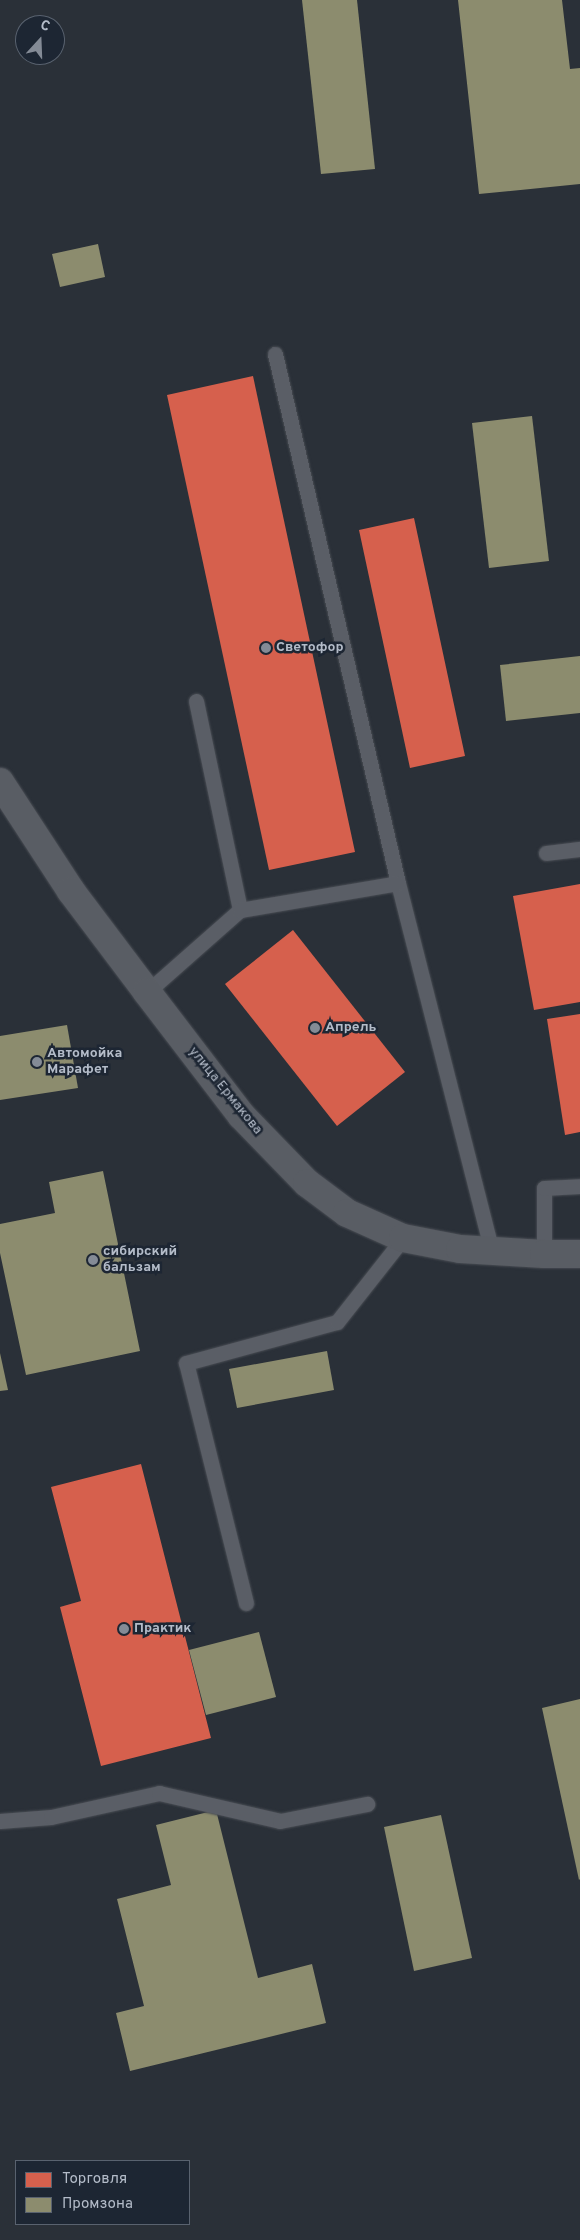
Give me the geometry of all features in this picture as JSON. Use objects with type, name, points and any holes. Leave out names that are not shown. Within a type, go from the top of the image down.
[{"type":"street","name":"улица Ермакова","points":[[0,782],[71,891],[241,1116],[307,1182],[347,1213],[403,1238],[460,1249],[580,1254]]},
{"type":"lane","points":[[275,354],[398,883],[492,1251]]},
{"type":"lane","points":[[196,701],[240,910]]},
{"type":"lane","points":[[546,853],[580,849]]},
{"type":"lane","points":[[146,992],[240,910],[398,883]]},
{"type":"lane","points":[[544,1254],[544,1188],[580,1186]]},
{"type":"lane","points":[[246,1603],[186,1363],[337,1322],[403,1238]]},
{"type":"lane","points":[[0,1821],[51,1817],[158,1793],[280,1821],[367,1804]]},
{"type":"building: Торговля","name":"Светофор","points":[[253,376],[355,852],[269,870],[167,395]]},
{"type":"building: Торговля","points":[[414,518],[465,756],[410,768],[359,530]]},
{"type":"building: Торговля","points":[[580,884],[580,1002],[534,1010],[513,896]]},
{"type":"building: Торговля","name":"Апрель","points":[[293,930],[405,1072],[337,1126],[225,984]]},
{"type":"building: Торговля","points":[[580,1014],[580,1132],[565,1135],[547,1019]]},
{"type":"building: Торговля","name":"Практик","points":[[141,1464],[211,1738],[101,1766],[60,1607],[81,1601],[51,1487]]},
{"type":"building: Промзона","points":[[302,0],[357,0],[375,169],[321,174]]},
{"type":"building: Промзона","points":[[458,0],[562,0],[570,69],[580,68],[580,184],[479,194]]},
{"type":"building: Промзона","points":[[98,244],[105,277],[60,287],[52,254]]},
{"type":"building: Промзона","points":[[532,416],[549,561],[489,568],[472,423]]},
{"type":"building: Промзона","points":[[580,656],[580,713],[506,721],[500,665]]},
{"type":"building: Промзона","name":"Автомойка Марафет","points":[[67,1025],[78,1088],[0,1100],[0,1036]]},
{"type":"building: Промзона","points":[[103,1171],[140,1351],[26,1375],[0,1253],[0,1224],[55,1213],[49,1182]]},
{"type":"building: Промзона","points":[[327,1351],[334,1390],[237,1408],[229,1369]]},
{"type":"building: Промзона","points":[[0,1353],[8,1390],[0,1391]]},
{"type":"building: Промзона","points":[[259,1632],[276,1697],[206,1715],[189,1650]]},
{"type":"building: Промзона","points":[[580,1699],[580,1879],[579,1880],[542,1708]]},
{"type":"building: Промзона","points":[[216,1810],[258,1978],[312,1964],[326,2023],[130,2071],[116,2013],[144,2006],[117,1899],[171,1885],[156,1825]]},
{"type":"building: Промзона","points":[[441,1815],[472,1958],[414,1971],[384,1827]]},
{"type":"place","name":"Светофор","points":[[266,648]]},
{"type":"place","name":"Апрель","points":[[315,1028]]},
{"type":"place","name":"Автомойка Марафет","points":[[37,1062]]},
{"type":"place","name":"сибирский бальзам","points":[[93,1260]]},
{"type":"place","name":"Практик","points":[[124,1629]]}]
